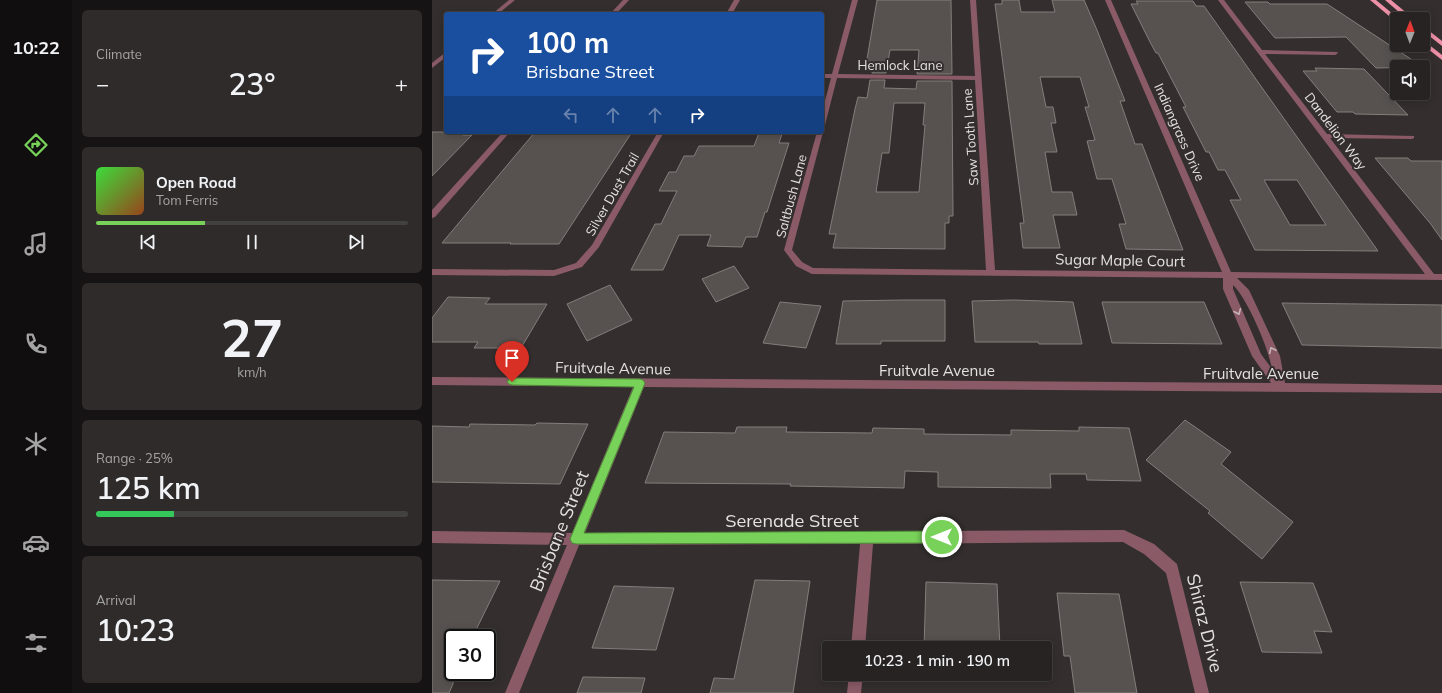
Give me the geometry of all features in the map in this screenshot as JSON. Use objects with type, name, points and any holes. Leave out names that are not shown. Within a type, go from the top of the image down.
[{"type":"highway","points":[[1373,0],[1390,14]]},
{"type":"highway","points":[[1388,0],[1403,12]]},
{"type":"highway","points":[[1430,34],[1442,44]]},
{"type":"highway","points":[[1430,48],[1442,58]]},
{"type":"street","points":[[497,12],[512,0]]},
{"type":"street","points":[[615,12],[626,0]]},
{"type":"street","points":[[730,12],[737,0]]},
{"type":"street","points":[[824,118],[855,0]]},
{"type":"street","name":"Saw Tooth Lane","points":[[973,0],[990,273]]},
{"type":"street","name":"Indiangrass Drive","points":[[1108,0],[1228,275],[1244,290],[1275,356],[1281,388]]},
{"type":"street","name":"Dandelion Way","points":[[1221,0],[1432,277]]},
{"type":"street","points":[[1261,52],[1335,53]]},
{"type":"street","points":[[432,66],[444,56]]},
{"type":"street","name":"Hemlock Lane","points":[[824,76],[978,78]]},
{"type":"street","points":[[432,215],[505,134]]},
{"type":"street","name":"Silver Dust Trail","points":[[432,272],[554,273],[579,265],[595,246],[660,134]]},
{"type":"street","name":"Saltbush Lane","points":[[798,264],[788,250],[819,134]]},
{"type":"street","points":[[1325,136],[1412,137]]},
{"type":"street","name":"Sugar Maple Court","points":[[798,264],[812,271],[1442,277]]},
{"type":"street","name":"Indiangrass Drive","points":[[1228,275],[1228,289],[1257,356],[1281,388]]},
{"type":"street","name":"Fruitvale Avenue","points":[[432,381],[1442,389]]},
{"type":"street","name":"Brisbane Street","points":[[512,693],[640,383]]},
{"type":"street","name":"Serenade Street","points":[[432,537],[576,539],[1124,536],[1149,549]]},
{"type":"street","points":[[859,641],[867,537]]},
{"type":"street","name":"Shiraz Drive","points":[[1149,549],[1172,569],[1202,693]]},
{"type":"street","points":[[854,693],[855,681]]},
{"type":"building","points":[[877,0],[951,0],[952,74],[917,74],[919,50],[890,50],[886,73],[872,73],[873,65],[866,65]]},
{"type":"building","points":[[1002,0],[1019,0],[1021,12],[1055,12],[1052,0],[1084,0],[1125,101],[1120,101],[1135,144],[1142,144],[1183,250],[1126,249],[1119,224],[1126,224],[1112,179],[1097,179],[1087,141],[1095,140],[1085,107],[1089,107],[1080,77],[1040,77],[1046,107],[1053,107],[1056,123],[1051,123],[1057,152],[1045,152],[1052,192],[1072,192],[1077,215],[1053,215],[1060,248],[1023,248],[1020,223],[1024,223],[995,4],[1002,4]]},
{"type":"building","points":[[1136,1],[1193,1],[1196,6],[1204,6],[1378,251],[1255,250],[1230,200],[1241,200],[1225,170],[1218,170],[1209,152],[1206,152],[1183,107],[1186,107],[1131,4],[1138,4]],"holes":[[[1264,180],[1297,180],[1326,225],[1290,225]]]},
{"type":"building","points":[[1245,2],[1268,2],[1270,4],[1327,4],[1390,45],[1390,52],[1400,52],[1412,60],[1390,60],[1390,68],[1376,68],[1346,37],[1275,38]]},
{"type":"building","points":[[1315,68],[1364,69],[1390,96],[1390,100],[1394,100],[1408,115],[1355,114],[1353,112],[1337,112],[1303,71],[1317,71]]},
{"type":"building","points":[[870,80],[885,80],[884,88],[916,89],[917,81],[952,81],[953,216],[949,216],[949,223],[945,223],[945,249],[833,248],[836,234],[829,234],[855,109],[858,97],[867,98]],"holes":[[[894,103],[925,103],[923,125],[925,125],[919,192],[876,192],[882,153],[889,153]]]},
{"type":"building","points":[[432,132],[472,135],[432,176]]},
{"type":"building","points":[[533,134],[631,134],[559,244],[442,243]]},
{"type":"building","points":[[759,134],[782,134],[779,143],[789,143],[767,212],[765,212],[757,237],[746,237],[742,247],[707,246],[711,235],[679,235],[663,270],[631,270],[655,224],[661,224],[677,191],[659,191],[669,172],[676,172],[684,156],[694,156],[699,146],[754,146]]},
{"type":"building","points":[[1375,158],[1408,158],[1411,161],[1442,161],[1442,240],[1430,223]]},
{"type":"building","points":[[734,266],[749,288],[716,302],[702,279]]},
{"type":"building","points":[[610,285],[632,320],[587,341],[567,304]]},
{"type":"building","points":[[448,297],[490,298],[485,304],[547,304],[521,348],[474,348],[478,342],[432,342],[432,318]]},
{"type":"building","points":[[945,300],[945,341],[881,341],[881,344],[836,344],[843,301]]},
{"type":"building","points":[[1014,300],[1073,302],[1082,344],[975,342],[972,301]]},
{"type":"building","points":[[780,302],[821,306],[806,348],[763,343]]},
{"type":"building","points":[[1102,302],[1204,302],[1222,344],[1112,343]]},
{"type":"building","points":[[1282,303],[1442,305],[1442,348],[1302,345]]},
{"type":"building","points":[[1185,420],[1231,452],[1221,464],[1293,522],[1262,559],[1208,513],[1210,511],[1146,460]]},
{"type":"building","points":[[537,423],[588,424],[560,484],[432,482],[432,426],[469,427],[470,424],[535,425]]},
{"type":"building","points":[[737,427],[787,427],[786,432],[872,433],[873,428],[924,429],[924,434],[1011,435],[1011,430],[1079,431],[1079,427],[1129,428],[1141,481],[1087,480],[1086,474],[1050,474],[1051,488],[938,487],[938,472],[905,471],[904,488],[790,486],[791,484],[645,483],[664,432],[735,433]]},
{"type":"building","points":[[432,580],[500,581],[476,629],[444,629],[444,681],[453,681],[453,684],[449,693],[432,693]]},
{"type":"building","points":[[755,580],[810,581],[793,693],[710,693],[714,678],[734,679]]},
{"type":"building","points":[[926,582],[997,584],[1000,641],[924,641]]},
{"type":"building","points":[[1240,582],[1313,583],[1332,632],[1314,631],[1322,653],[1262,652]]},
{"type":"building","points":[[614,586],[674,588],[656,650],[592,648]]},
{"type":"building","points":[[1057,593],[1119,594],[1137,693],[1075,693],[1070,656],[1064,656]]},
{"type":"building","points":[[583,677],[645,678],[641,693],[577,693]]},
{"type":"route","points":[[512,382],[640,383],[576,539],[942,537]]}]
